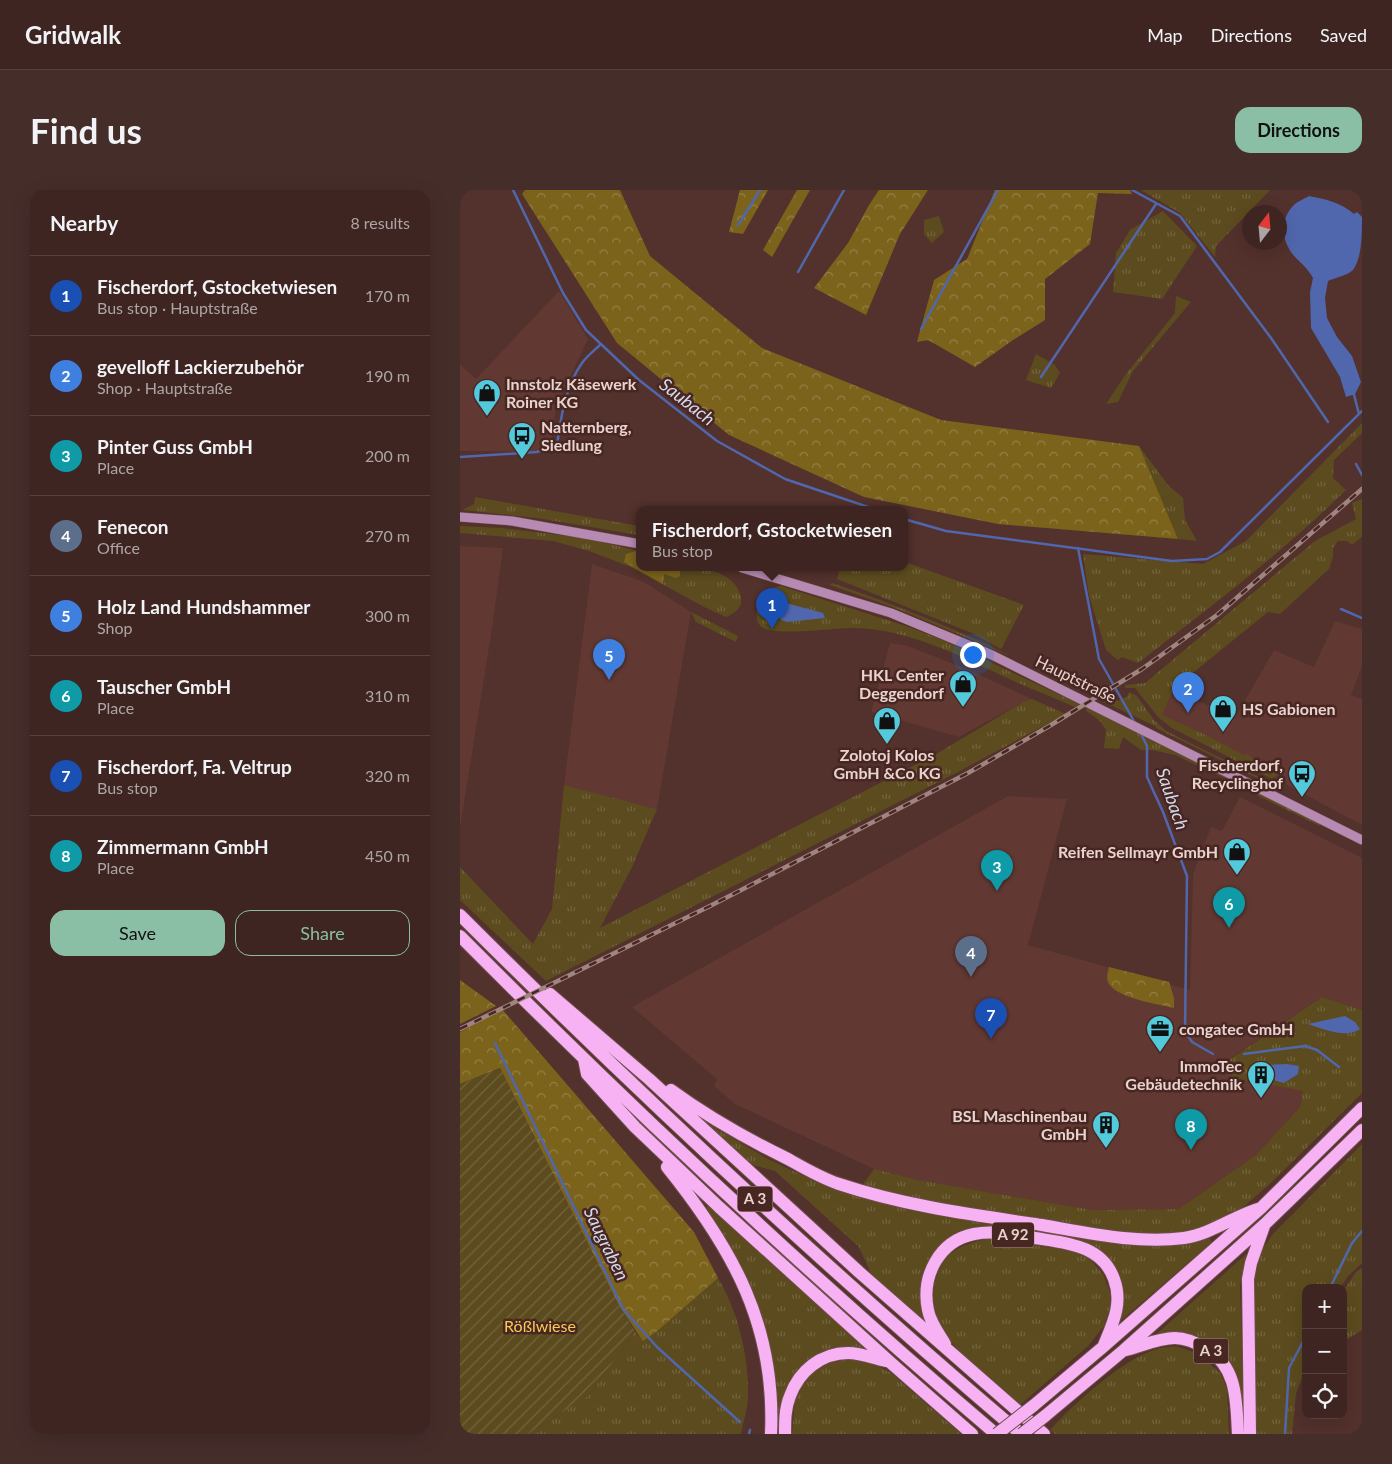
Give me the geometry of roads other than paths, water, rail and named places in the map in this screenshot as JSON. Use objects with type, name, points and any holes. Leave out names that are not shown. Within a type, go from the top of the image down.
[{"type":"highway","name":"A 3","points":[[460,915],[577,1030],[741,1186],[941,1366],[1022,1434]]},
{"type":"highway","name":"A 3","points":[[460,936],[584,1059],[729,1196],[937,1384],[997,1434]]},
{"type":"highway","name":"A 3","points":[[500,954],[515,961],[549,993],[649,1079],[859,1272],[1044,1434]]},
{"type":"highway","name":"A 3","points":[[584,1059],[587,1074],[654,1146],[891,1363],[972,1434]]},
{"type":"highway","name":"A 3","points":[[649,1079],[660,1083],[725,1126],[768,1150],[836,1183],[881,1197],[1128,1239],[1159,1241],[1188,1238],[1215,1229],[1247,1211],[1261,1208]]},
{"type":"highway","name":"A 92","points":[[997,1434],[1103,1347],[1261,1208],[1362,1108]]},
{"type":"highway","points":[[1022,1434],[1124,1350],[1265,1224],[1362,1130]]},
{"type":"highway","points":[[654,1146],[657,1156],[702,1212],[730,1257],[752,1306],[761,1331],[771,1384],[772,1434]]},
{"type":"highway","points":[[1250,1434],[1248,1279],[1251,1263],[1265,1224]]},
{"type":"highway","name":"A 92","points":[[952,1354],[937,1331],[928,1311],[927,1292],[930,1274],[937,1258],[947,1247],[973,1234],[987,1232],[1072,1244],[1084,1248],[1101,1259],[1114,1278],[1119,1300],[1117,1312],[1103,1347]]},
{"type":"highway","name":"A 3","points":[[1124,1350],[1174,1338],[1188,1340],[1210,1350],[1222,1362],[1231,1376],[1236,1391],[1238,1434]]},
{"type":"highway","name":"A 3","points":[[785,1434],[789,1397],[803,1371],[824,1358],[847,1353],[862,1354],[891,1363]]},
{"type":"main road","points":[[460,518],[512,521],[636,543]]},
{"type":"main road","name":"Hauptstraße","points":[[754,571],[891,613],[992,655],[1362,840]]},
{"type":"water","points":[[1309,196],[1333,202],[1354,214],[1357,212],[1362,217],[1361,245],[1356,265],[1348,273],[1328,281],[1325,298],[1327,318],[1337,337],[1352,356],[1361,382],[1355,394],[1346,397],[1340,377],[1311,328],[1310,292],[1313,278],[1287,245],[1287,215],[1296,204]]},
{"type":"water","points":[[782,602],[823,613],[825,618],[787,622],[781,620],[777,612],[777,604]]},
{"type":"water","points":[[1345,1016],[1355,1022],[1360,1029],[1354,1032],[1341,1033],[1308,1024]]},
{"type":"water","points":[[1287,1064],[1299,1066],[1298,1074],[1284,1083],[1248,1073],[1261,1065]]},
{"type":"waterway","name":"Saubach","points":[[513,190],[563,293],[586,330],[639,380],[717,441],[785,479],[865,506]]},
{"type":"waterway","points":[[738,225],[760,190]]},
{"type":"waterway","points":[[798,272],[844,190]]},
{"type":"waterway","points":[[921,329],[998,190]]},
{"type":"waterway","points":[[1132,190],[1180,216],[1271,338],[1328,422]]},
{"type":"waterway","points":[[1041,377],[1156,204]]},
{"type":"waterway","points":[[460,457],[537,452],[557,445],[562,413],[571,382],[582,363],[601,344]]},
{"type":"waterway","points":[[1353,391],[1359,414]]},
{"type":"waterway","name":"Saubach","points":[[908,520],[946,531],[1172,561],[1207,559],[1220,552],[1362,411]]},
{"type":"waterway","points":[[1356,464],[1362,475]]},
{"type":"waterway","name":"Saubach","points":[[1078,548],[1099,659],[1135,723]]},
{"type":"waterway","points":[[1341,609],[1362,618]]},
{"type":"waterway","name":"Saubach","points":[[1140,732],[1147,746],[1147,777],[1163,812],[1187,876],[1185,1031],[1192,1042],[1213,1054]]},
{"type":"waterway","name":"Saugraben","points":[[495,1043],[623,1309],[657,1347],[740,1422]]},
{"type":"waterway","name":"Saubach","points":[[1244,1054],[1305,1046],[1317,1050],[1339,1067]]},
{"type":"waterway","name":"Saubach","points":[[1332,1284],[1352,1243],[1362,1231]]},
{"type":"waterway","name":"Saubach","points":[[1285,1434],[1289,1368],[1302,1344]]},
{"type":"waterway","points":[[749,1434],[750,1430]]},
{"type":"railway","points":[[460,1029],[710,906],[968,773],[1051,725],[1142,669],[1217,615],[1362,489]]},
{"type":"place","name":"Innstolz Käsewerk Roiner KG","points":[[487,417]]},
{"type":"place","name":"Natternberg, Siedlung","points":[[522,460]]},
{"type":"place","name":"Fischerdorf, Gstocketwiesen","points":[[772,629]]},
{"type":"place","name":"Holz Land Hundshammer","points":[[609,680]]},
{"type":"place","name":"HKL Center Deggendorf","points":[[963,708]]},
{"type":"place","name":"gevelloff Lackierzubehör","points":[[1188,713]]},
{"type":"place","name":"HS Gabionen","points":[[1223,733]]},
{"type":"place","name":"Zolotoj Kolos GmbH &Co KG","points":[[887,745]]},
{"type":"place","name":"Fischerdorf, Recyclinghof","points":[[1302,798]]},
{"type":"place","name":"Reifen Sellmayr GmbH","points":[[1237,876]]},
{"type":"place","name":"Pinter Guss GmbH","points":[[997,891]]},
{"type":"place","name":"Tauscher GmbH","points":[[1229,928]]},
{"type":"place","name":"Fenecon","points":[[971,977]]},
{"type":"place","name":"Fischerdorf, Fa. Veltrup","points":[[991,1039]]},
{"type":"place","name":"congatec GmbH","points":[[1160,1053]]},
{"type":"place","name":"ImmoTec Gebäudetechnik","points":[[1261,1099]]},
{"type":"place","name":"BSL Maschinenbau GmbH","points":[[1106,1149]]},
{"type":"place","name":"Zimmermann GmbH","points":[[1191,1150]]},
{"type":"park label","name":"Rößlwiese","points":[[540,1326]]}]
